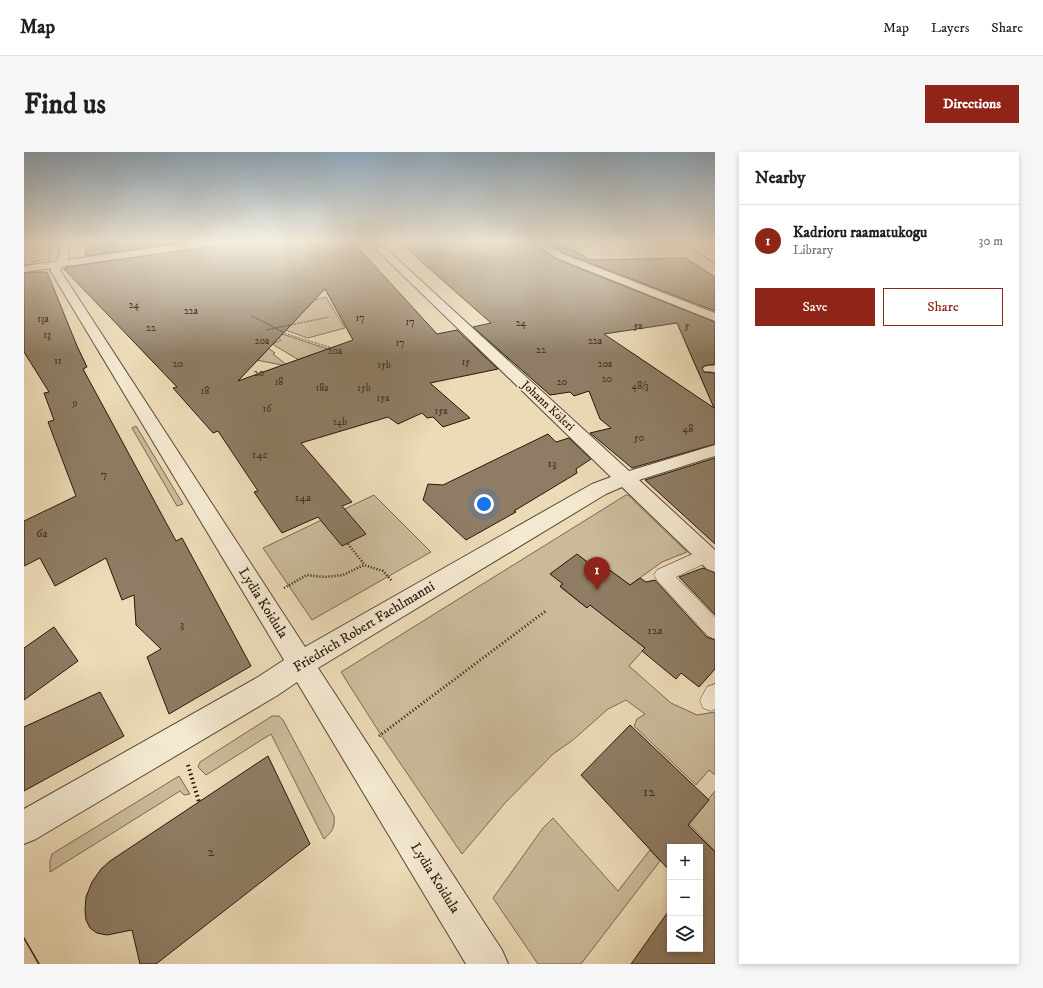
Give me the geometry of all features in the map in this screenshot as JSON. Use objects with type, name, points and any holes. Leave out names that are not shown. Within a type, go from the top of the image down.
[{"type":"street","name":"Lydia Koidula","points":[[61,279],[488,964]]},
{"type":"street","name":"Johann Köleri","points":[[413,279],[711,559]]},
{"type":"street","points":[[618,279],[715,317]]},
{"type":"street","name":"Friedrich Robert Faehlmanni","points":[[24,827],[268,686],[301,664],[599,489],[625,478],[715,450]]},
{"type":"lane","points":[[711,559],[663,575],[715,630]]},
{"type":"path","points":[[252,316],[287,334],[332,348]]},
{"type":"path","points":[[266,330],[304,321],[329,318]]},
{"type":"path","points":[[348,544],[364,565],[383,571],[395,584]]},
{"type":"path","points":[[279,590],[307,575],[325,577],[343,574],[364,565]]},
{"type":"path","points":[[356,752],[548,610]]},
{"type":"path","points":[[188,765],[199,802]]},
{"type":"shaded area","points":[[326,297],[345,328],[308,338],[288,331],[262,318],[307,302]]},
{"type":"shaded area","points":[[276,332],[328,349],[287,366],[241,357],[265,346],[275,353],[273,354],[287,365],[299,360],[272,344],[281,340],[270,333]]},
{"type":"shaded area","points":[[136,426],[183,504],[177,506],[132,428]]},
{"type":"shaded area","points":[[374,495],[431,552],[312,620],[263,548]]},
{"type":"shaded area","points":[[626,495],[634,500],[687,552],[662,562],[630,585],[596,560],[560,587],[587,608],[590,605],[645,648],[629,666],[671,703],[697,715],[715,712],[715,775],[709,770],[696,785],[634,726],[637,719],[645,714],[626,700],[608,709],[573,740],[553,754],[505,803],[462,854],[381,735],[341,672]]},
{"type":"shaded area","points":[[272,716],[279,716],[283,720],[334,816],[333,829],[324,839],[271,734],[206,775],[198,767],[200,762]]},
{"type":"shaded area","points":[[179,776],[190,794],[184,795],[180,791],[50,872],[50,861],[52,854]]},
{"type":"shaded area","points":[[715,791],[715,851],[689,824]]},
{"type":"shaded area","points":[[553,818],[618,891],[650,850],[660,861],[581,964],[538,964],[493,898],[543,828]]},
{"type":"building","points":[[24,279],[50,279],[87,367],[83,369],[176,541],[182,538],[251,666],[169,714],[147,657],[161,649],[136,625],[134,595],[122,600],[106,558],[55,586],[40,558],[24,566],[24,521],[76,496],[48,422],[54,420],[44,393],[49,392],[24,352]]},
{"type":"building","points":[[73,279],[387,279],[437,334],[457,330],[498,369],[430,383],[470,418],[443,427],[433,417],[427,418],[422,413],[398,424],[388,417],[301,443],[352,502],[342,506],[366,534],[342,546],[318,517],[282,533],[254,492],[258,491],[218,431],[213,433],[173,388],[177,387]],"holes":[[[325,289],[353,340],[238,381]]]},
{"type":"building","points":[[441,279],[606,279],[715,322],[715,364],[704,366],[702,368],[704,372],[715,373],[715,444],[632,468],[590,433],[611,428],[600,419],[589,391],[574,396],[570,392],[550,395],[473,327],[491,323]],"holes":[[[677,323],[714,408],[604,334]]]},
{"type":"building","points":[[631,279],[715,279],[715,311]]},
{"type":"building","points":[[548,434],[556,442],[569,438],[591,459],[576,469],[577,473],[514,511],[516,512],[466,540],[423,500],[428,484],[443,485]]},
{"type":"building","points":[[715,458],[715,544],[645,480]]},
{"type":"building","points":[[577,554],[590,564],[596,560],[630,585],[640,578],[646,582],[655,580],[707,637],[715,640],[715,669],[699,687],[681,673],[676,679],[642,651],[645,648],[590,605],[587,608],[560,586],[563,584],[550,574]]},
{"type":"building","points":[[703,568],[715,573],[715,615],[679,577]]},
{"type":"building","points":[[54,627],[78,661],[24,700],[24,648]]},
{"type":"building","points":[[100,692],[124,736],[24,791],[24,727]]},
{"type":"building","points":[[630,725],[709,800],[688,825],[715,852],[715,964],[631,964],[667,913],[667,952],[703,952],[703,844],[667,844],[667,868],[581,775]]},
{"type":"building","points":[[268,756],[310,844],[156,964],[140,964],[132,930],[107,935],[97,933],[90,928],[86,920],[86,897],[92,882],[101,869],[110,861]]},
{"type":"tram line","points":[[24,938],[39,964]]},
{"type":"place","name":"Kadrioru raamatukogu","points":[[597,590]]}]
